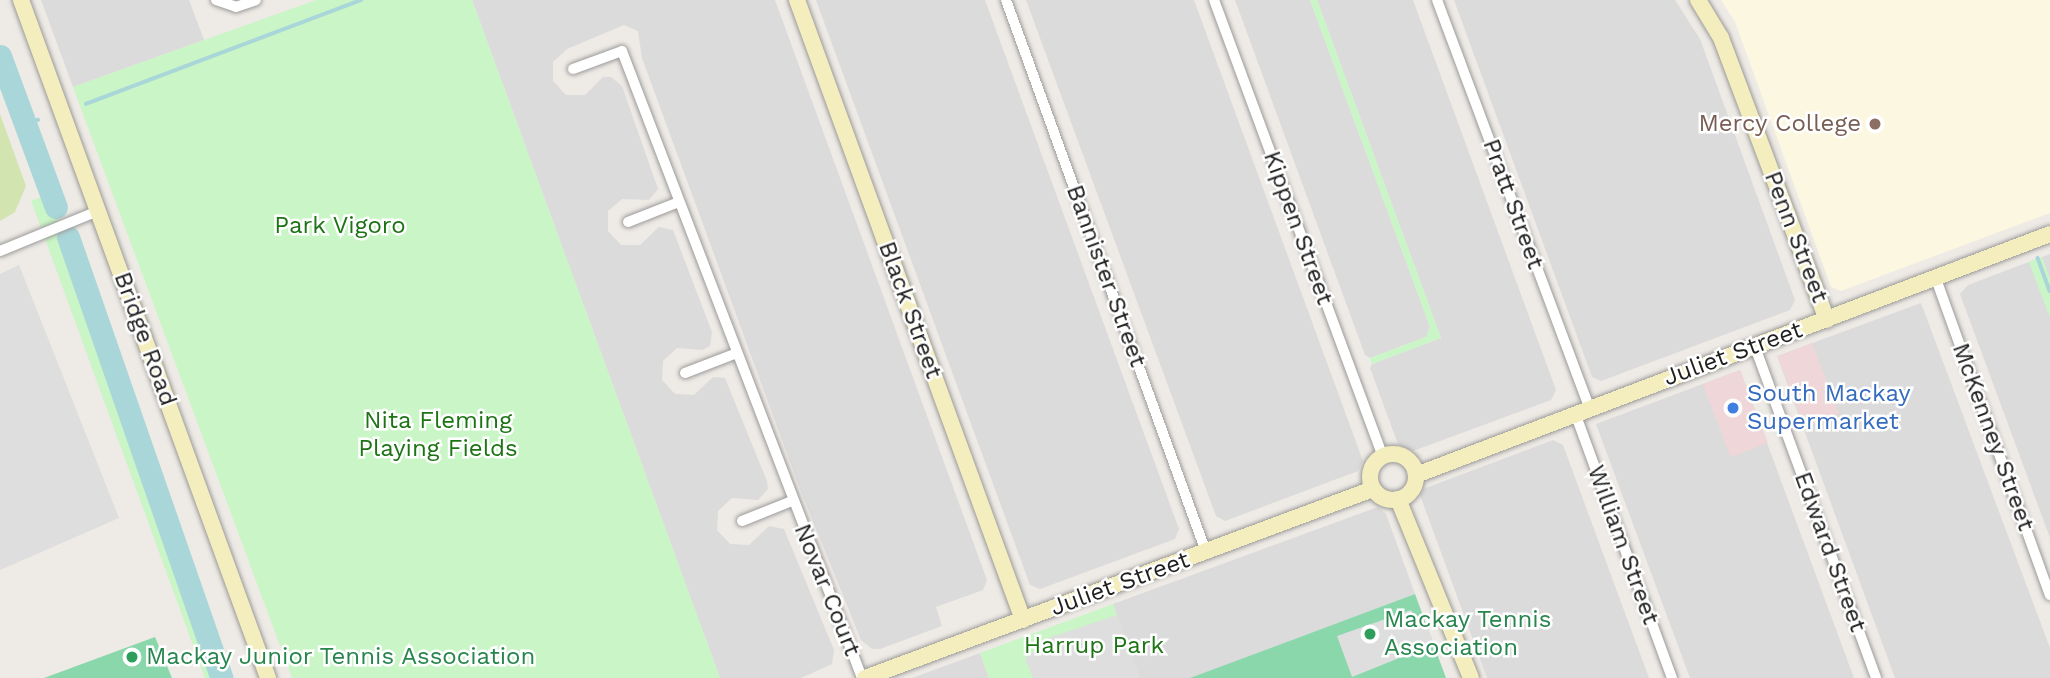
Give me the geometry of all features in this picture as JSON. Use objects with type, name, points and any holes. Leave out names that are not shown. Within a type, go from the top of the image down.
[{"type":"street","name":"Bridge Road","points":[[21,0],[268,678]]},
{"type":"street","points":[[216,0],[236,7],[256,0]]},
{"type":"street","name":"Black Street","points":[[797,0],[1023,620]]},
{"type":"street","name":"Bannister Street","points":[[1006,0],[1206,552]]},
{"type":"street","name":"Kippen Street","points":[[1214,0],[1382,456]]},
{"type":"street","name":"Pratt Street","points":[[1437,0],[1582,410]]},
{"type":"street","name":"Penn Street","points":[[1698,0],[1721,38],[1827,320]]},
{"type":"street","name":"Novar Court","points":[[573,69],[622,51],[792,501],[864,678]]},
{"type":"street","points":[[628,222],[679,202]]},
{"type":"street","points":[[0,251],[98,211]]},
{"type":"street","name":"Juliet Street","points":[[1416,475],[2050,234]]},
{"type":"street","name":"McKenney Street","points":[[1936,279],[2050,595]]},
{"type":"street","name":"Edward Street","points":[[1755,347],[1876,678]]},
{"type":"street","points":[[685,373],[737,353]]},
{"type":"street","name":"William Street","points":[[1582,410],[1672,678]]},
{"type":"street","points":[[1382,456],[1404,457],[1416,475],[1409,493],[1398,499],[1384,498],[1373,489],[1372,467],[1382,456]]},
{"type":"street","name":"Juliet Street","points":[[864,678],[1373,489]]},
{"type":"street","points":[[1398,499],[1471,678]]},
{"type":"street","name":"Novar Court","points":[[742,521],[792,501]]},
{"type":"shaded area","points":[[41,0],[189,0],[204,40],[73,87]]},
{"type":"shaded area","points":[[472,0],[775,0],[987,580],[983,590],[936,607],[942,626],[880,649],[872,649],[861,640],[800,489],[642,58],[638,31],[624,25],[567,49],[553,62],[553,81],[566,95],[585,95],[603,77],[611,77],[622,86],[658,189],[649,200],[622,199],[608,211],[608,231],[621,245],[640,245],[659,227],[673,230],[712,332],[710,346],[703,350],[677,348],[663,361],[662,380],[675,394],[694,395],[713,377],[725,378],[767,481],[768,489],[758,500],[732,498],[718,511],[717,530],[730,544],[749,545],[769,526],[784,529],[834,650],[832,664],[801,678],[720,678]]},
{"type":"shaded area","points":[[816,0],[985,0],[1179,529],[1175,539],[1040,589],[1030,585]]},
{"type":"shaded area","points":[[1026,0],[1194,0],[1363,461],[1358,471],[1225,521],[1216,516]]},
{"type":"shaded area","points":[[1235,0],[1310,0],[1430,327],[1426,337],[1370,358],[1365,355]]},
{"type":"shaded area","points":[[1317,0],[1413,0],[1556,390],[1551,400],[1413,451],[1398,444],[1370,368],[1372,364],[1441,338]]},
{"type":"shaded area","points":[[1454,0],[1675,0],[1700,39],[1795,300],[1790,310],[1601,381],[1592,377]]},
{"type":"shaded area","name":"Mercy College","points":[[1721,0],[2050,0],[2050,213],[1841,291],[1831,287],[1735,22]]},
{"type":"shaded area","points":[[2050,254],[2050,538],[1960,294],[1968,285]]},
{"type":"shaded area","points":[[19,265],[119,518],[0,570],[0,274]]},
{"type":"shaded area","points":[[1921,303],[2050,648],[2050,678],[1895,678],[1777,356]]},
{"type":"shaded area","points":[[1812,343],[1839,414],[1805,427],[1777,356]]},
{"type":"shaded area","points":[[1740,370],[1854,678],[1690,678],[1596,424]]},
{"type":"shaded area","points":[[1740,370],[1768,443],[1731,457],[1703,384]]},
{"type":"shaded area","points":[[1553,440],[1563,445],[1649,678],[1487,678],[1420,495],[1423,489]]},
{"type":"shaded area","points":[[1378,507],[1386,514],[1415,594],[1192,678],[1139,678],[1113,604]]},
{"type":"shaded area","points":[[1411,610],[1418,626],[1426,623],[1434,644],[1352,677],[1337,636]]},
{"type":"shaded area","name":"Harrup Park","points":[[1117,615],[1139,678],[1033,678],[1025,658],[1035,651],[1031,644]]},
{"type":"shaded area","points":[[980,653],[989,678],[912,678]]},
{"type":"green space","name":"Park Vigoro","points":[[316,0],[472,0],[720,678],[292,678],[73,87]]},
{"type":"green space","points":[[1310,0],[1317,0],[1441,338],[1372,364],[1370,358],[1426,337],[1430,327]]},
{"type":"green space","points":[[0,114],[26,186],[15,212],[0,221]]},
{"type":"green space","points":[[50,194],[226,678],[205,678],[31,201]]},
{"type":"green space","points":[[2042,257],[2050,279],[2050,318],[2029,262]]},
{"type":"green space","name":"Mackay Tennis Association","points":[[1415,594],[1446,678],[1190,678]]},
{"type":"green space","name":"Harrup Park","points":[[1113,604],[1139,678],[989,678],[980,653]]},
{"type":"green space","name":"Mackay Junior Tennis Association","points":[[155,637],[172,678],[44,678]]},
{"type":"waterway","points":[[86,104],[361,0]]},
{"type":"waterway","points":[[0,56],[56,207]]},
{"type":"waterway","points":[[26,125],[38,120]]},
{"type":"waterway","points":[[68,237],[222,678]]},
{"type":"waterway","points":[[2038,258],[2050,291]]},
{"type":"place","name":"Mercy College","points":[[1875,124]]},
{"type":"place","name":"South Mackay Supermarket","points":[[1733,408]]},
{"type":"place","name":"Mackay Tennis Association","points":[[1370,634]]},
{"type":"place","name":"Mackay Junior Tennis Association","points":[[132,657]]},
{"type":"park label","name":"Nita Fleming Playing Fields","points":[[438,435]]}]
